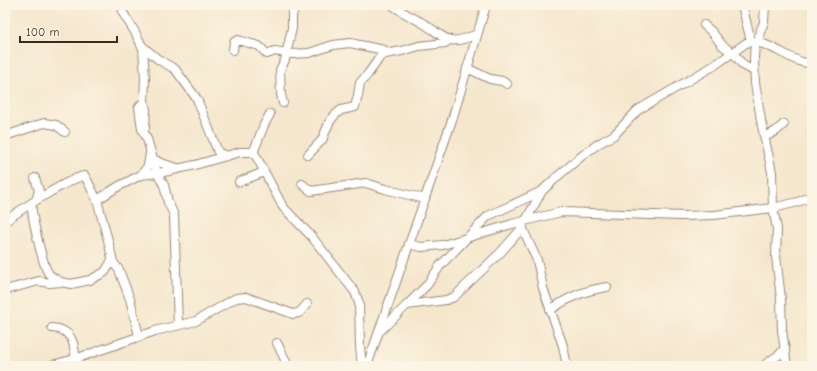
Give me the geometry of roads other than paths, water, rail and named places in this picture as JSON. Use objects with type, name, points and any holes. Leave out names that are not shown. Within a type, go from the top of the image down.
[{"type":"street","points":[[122,5],[123,13],[142,45],[158,60],[175,70],[197,99],[218,152],[226,156]]},
{"type":"street","points":[[283,103],[281,95],[280,70],[284,63],[292,28],[292,15],[294,9],[299,5]]},
{"type":"street","points":[[392,5],[404,14],[427,26],[443,38],[449,40],[461,40],[477,34]]},
{"type":"street","points":[[367,366],[452,120],[486,5]]},
{"type":"street","points":[[742,5],[754,42],[754,71],[760,114],[772,172],[773,208],[777,228],[776,256],[786,366]]},
{"type":"street","points":[[754,42],[764,22],[765,5]]},
{"type":"street","points":[[704,25],[712,32],[722,45],[733,53],[743,65],[754,71]]},
{"type":"street","points":[[233,50],[234,42],[241,40],[253,46],[259,46],[268,54],[275,51],[286,53],[309,53],[333,45],[350,43],[384,50],[390,53]]},
{"type":"street","points":[[308,155],[322,140],[329,123],[334,116],[341,110],[355,107],[360,83],[380,56],[419,46],[445,43],[449,40]]},
{"type":"street","points":[[408,305],[451,299],[501,252],[523,223],[542,191],[558,176],[598,144],[614,135],[638,110],[696,77],[746,43],[754,42],[783,52],[802,62],[812,62]]},
{"type":"street","points":[[142,45],[145,78],[145,128],[147,139],[157,173],[164,185],[168,202],[174,215],[178,325]]},
{"type":"street","points":[[468,68],[490,79],[502,81],[507,84]]},
{"type":"street","points":[[253,153],[270,114]]},
{"type":"street","points":[[5,136],[44,123],[56,125],[65,132]]},
{"type":"street","points":[[765,137],[776,131],[784,124]]},
{"type":"street","points":[[141,176],[148,166],[151,149]]},
{"type":"street","points":[[97,200],[119,186],[141,176],[195,165],[247,151],[253,153],[284,207],[312,237],[355,292],[359,303],[362,366]]},
{"type":"street","points":[[153,158],[161,163],[178,168]]},
{"type":"street","points":[[239,182],[264,172]]},
{"type":"street","points":[[5,222],[34,201],[82,176],[86,178],[97,200],[112,260],[118,269],[130,299],[139,336]]},
{"type":"street","points":[[36,178],[39,190],[31,206],[34,228],[45,266],[49,274],[60,282]]},
{"type":"street","points":[[302,184],[311,191],[366,183],[385,190],[425,199]]},
{"type":"street","points":[[379,332],[427,285],[440,266],[488,216],[542,191]]},
{"type":"street","points":[[409,244],[421,247],[443,245],[561,212],[683,216],[729,214],[773,208],[798,202],[812,196]]},
{"type":"street","points":[[523,223],[528,241],[537,260],[543,288],[563,346],[567,366]]},
{"type":"street","points":[[105,272],[112,260]]},
{"type":"street","points":[[5,290],[15,286],[39,281],[71,284],[90,280],[105,272],[118,269]]},
{"type":"street","points":[[550,310],[568,298],[588,290],[607,287]]},
{"type":"street","points":[[50,366],[70,362],[139,336],[196,321],[240,296],[293,314],[299,313],[307,304]]},
{"type":"street","points":[[52,328],[64,330],[69,334],[75,350],[70,362]]},
{"type":"street","points":[[278,343],[288,366]]},
{"type":"street","points":[[763,366],[780,354],[785,348]]}]
